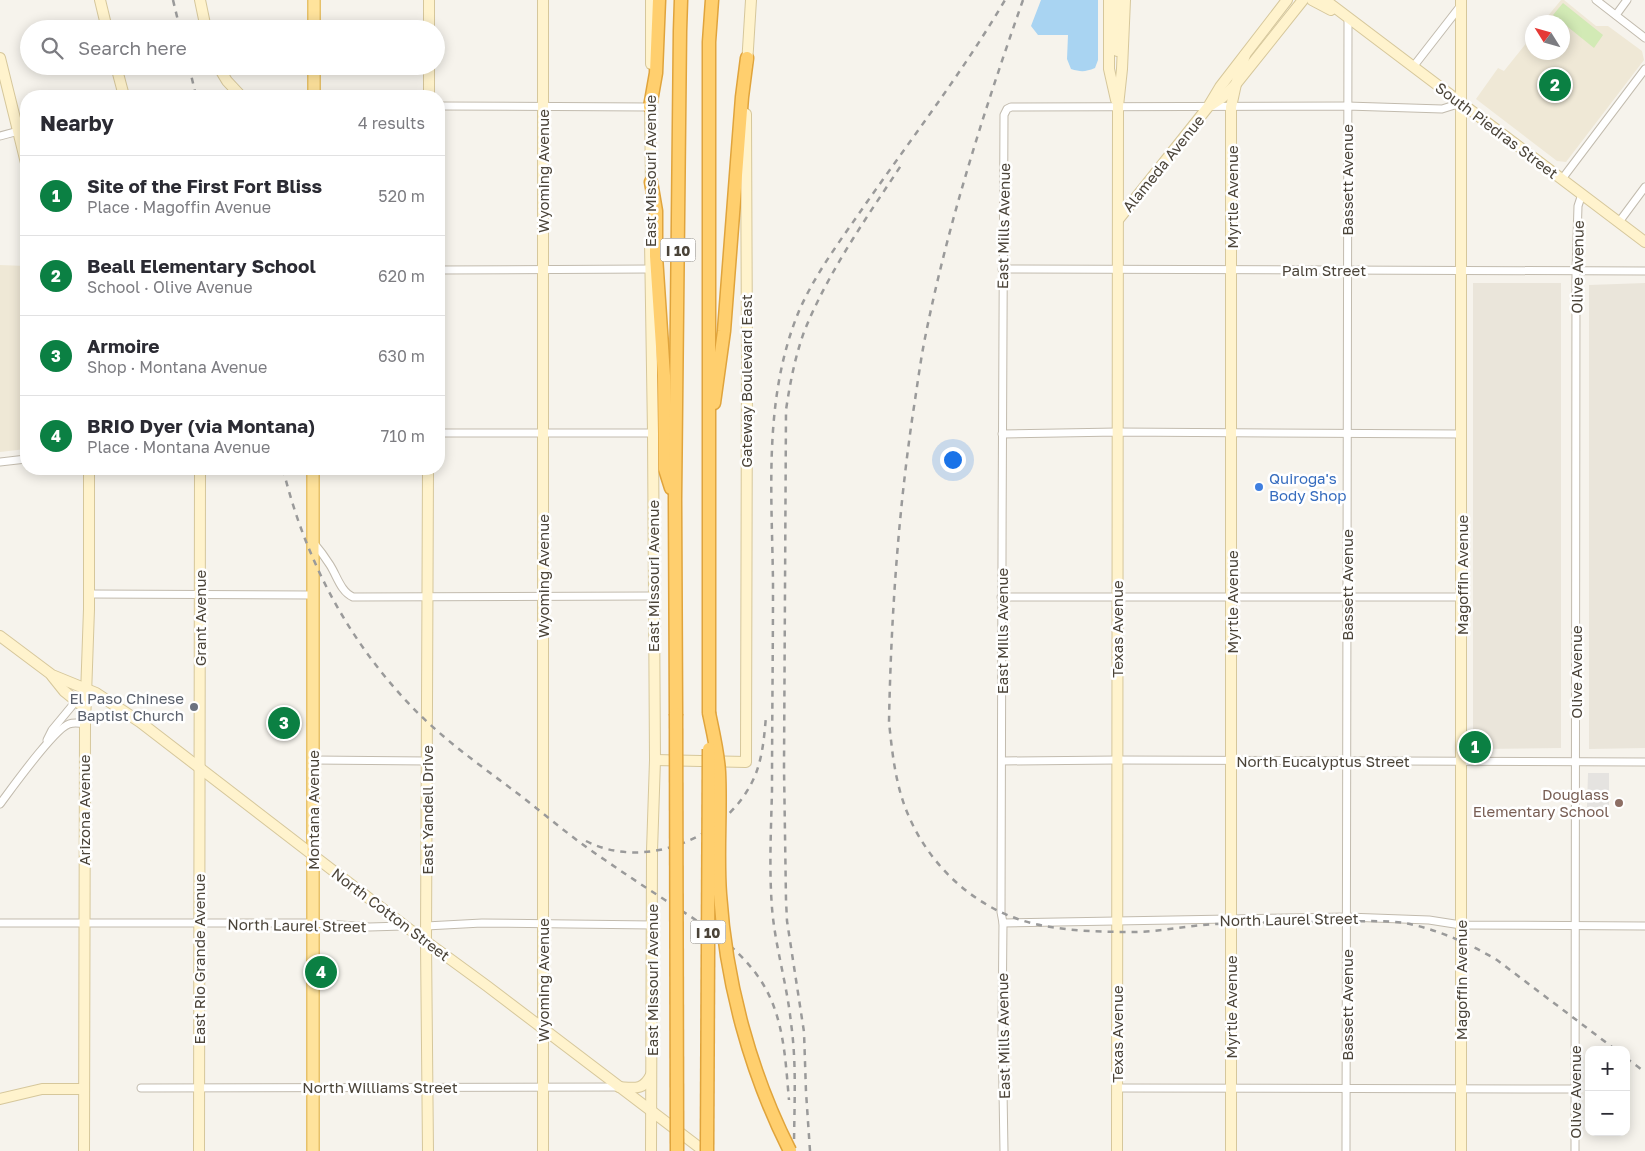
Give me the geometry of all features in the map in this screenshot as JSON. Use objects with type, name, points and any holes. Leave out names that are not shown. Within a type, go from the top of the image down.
[{"type":"highway","points":[[650,107],[656,73],[659,0]]},
{"type":"highway","name":"I 10","points":[[677,1151],[675,499],[681,0]]},
{"type":"highway","name":"I 10","points":[[705,1151],[710,712],[708,450],[709,51],[712,0]]},
{"type":"highway","points":[[708,450],[724,330],[741,106],[747,58]]},
{"type":"highway","points":[[651,182],[656,211],[656,264],[664,376],[665,469],[675,499]]},
{"type":"highway","points":[[710,712],[719,771],[720,893],[733,992],[757,1074],[773,1118],[790,1151]]},
{"type":"main road","points":[[100,0],[105,20]]},
{"type":"main road","points":[[200,0],[204,20]]},
{"type":"main road","points":[[314,0],[314,20]]},
{"type":"main road","points":[[429,0],[429,20]]},
{"type":"main road","name":"Wyoming Avenue","points":[[543,0],[543,1151]]},
{"type":"main road","name":"East Missouri Avenue","points":[[651,0],[650,270],[655,760],[652,851],[651,1151]]},
{"type":"main road","name":"Gateway Boulevard East","points":[[655,760],[746,762],[747,58],[751,0]]},
{"type":"main road","name":"Texas Avenue","points":[[1109,0],[1109,69],[1118,106]]},
{"type":"main road","points":[[1116,0],[1118,106]]},
{"type":"main road","name":"Texas Avenue","points":[[1116,1151],[1118,106],[1122,69],[1125,0]]},
{"type":"main road","name":"Alameda Avenue","points":[[1118,220],[1208,107],[1220,87],[1286,0]]},
{"type":"main road","name":"Alameda Avenue","points":[[1208,107],[1223,98],[1236,84],[1303,0]]},
{"type":"main road","name":"South Piedras Street","points":[[1312,0],[1348,18]]},
{"type":"main road","name":"South Piedras Street","points":[[1325,0],[1645,242]]},
{"type":"main road","name":"Magoffin Avenue","points":[[1461,1151],[1461,103],[1463,1]]},
{"type":"main road","name":"Myrtle Avenue","points":[[1231,1151],[1231,107],[1245,55]]},
{"type":"main road","points":[[0,58],[20,123]]},
{"type":"main road","points":[[118,75],[122,90]]},
{"type":"main road","points":[[223,75],[235,90]]},
{"type":"main road","points":[[314,75],[314,90]]},
{"type":"main road","points":[[429,75],[429,90]]},
{"type":"main road","name":"Arizona Avenue","points":[[84,1151],[85,708],[89,594],[89,475]]},
{"type":"main road","name":"Grant Avenue","points":[[199,767],[200,475]]},
{"type":"main road","name":"Montana Avenue","points":[[313,475],[313,1151]]},
{"type":"main road","name":"East Yandell Drive","points":[[428,475],[426,942],[428,1151]]},
{"type":"main road","name":"North Cotton Street","points":[[0,636],[52,675],[105,698],[199,767],[426,942],[705,1151]]},
{"type":"main road","points":[[52,675],[64,691],[85,708]]},
{"type":"main road","name":"East Rio Grande Avenue","points":[[199,767],[199,1151]]},
{"type":"main road","name":"North Laurel Street","points":[[405,926],[426,926]]},
{"type":"main road","points":[[619,1087],[638,1088],[647,1082],[652,1074]]},
{"type":"main road","points":[[0,1099],[42,1089],[84,1089]]},
{"type":"street","points":[[1596,0],[1645,38]]},
{"type":"street","points":[[1616,15],[1627,0]]},
{"type":"street","points":[[1413,67],[1463,1]]},
{"type":"street","name":"Bassett Avenue","points":[[1346,1151],[1348,18]]},
{"type":"street","points":[[1562,179],[1645,69]]},
{"type":"street","points":[[1118,106],[1347,106],[1442,109],[1461,103]]},
{"type":"street","points":[[445,106],[650,107]]},
{"type":"street","name":"East Mills Avenue","points":[[1004,1151],[1003,923],[1001,912],[1001,597],[1004,116],[1011,107],[1118,106]]},
{"type":"street","points":[[0,136],[20,131]]},
{"type":"street","points":[[1619,222],[1645,187]]},
{"type":"street","name":"Olive Avenue","points":[[1575,1151],[1576,270],[1578,206],[1582,194]]},
{"type":"street","name":"Palm Street","points":[[1002,269],[1645,270]]},
{"type":"street","points":[[445,270],[650,270]]},
{"type":"street","points":[[1002,434],[1117,432],[1462,434]]},
{"type":"street","points":[[445,433],[653,433]]},
{"type":"street","points":[[0,462],[20,460]]},
{"type":"street","points":[[313,541],[344,590],[348,595],[354,597],[653,596]]},
{"type":"street","points":[[89,594],[312,596]]},
{"type":"street","points":[[1001,597],[1462,597]]},
{"type":"street","points":[[44,747],[52,730],[86,689]]},
{"type":"street","points":[[0,804],[44,747],[65,726],[75,723],[85,724]]},
{"type":"street","points":[[314,760],[427,761]]},
{"type":"street","name":"North Eucalyptus Street","points":[[1002,762],[1347,760],[1645,762]]},
{"type":"street","name":"North Laurel Street","points":[[1003,923],[1347,918],[1429,920],[1461,925],[1576,924],[1645,926]]},
{"type":"street","name":"North Laurel Street","points":[[0,923],[314,923],[369,927],[405,926]]},
{"type":"street","name":"North Laurel Street","points":[[426,926],[482,923],[653,924]]},
{"type":"street","name":"North Williams Street","points":[[141,1088],[619,1087]]},
{"type":"street","points":[[1116,1088],[1575,1088]]},
{"type":"shaded area","points":[[1561,0],[1564,0],[1596,26],[1608,26],[1642,51],[1644,60],[1566,162],[1557,161],[1476,99],[1498,68],[1504,71],[1525,45],[1525,60],[1570,60],[1570,15],[1549,15]]},
{"type":"shaded area","points":[[0,265],[20,266],[20,450],[0,452]]},
{"type":"shaded area","points":[[1473,283],[1561,283],[1561,748],[1478,749],[1478,743],[1473,742]]},
{"type":"shaded area","points":[[1645,283],[1645,748],[1589,749],[1589,285]]},
{"type":"shaded area","points":[[1588,773],[1609,773],[1609,807],[1587,807]]},
{"type":"green space","points":[[1563,3],[1603,35],[1594,48],[1570,29],[1570,15],[1553,15]]},
{"type":"water","points":[[1041,0],[1098,0],[1098,60],[1095,68],[1083,71],[1071,69],[1067,59],[1068,35],[1038,35],[1031,26]]},
{"type":"railway","points":[[173,0],[178,20]]},
{"type":"railway","points":[[794,1151],[795,1087],[793,1039],[772,908],[771,879],[773,609],[771,480],[775,411],[780,377],[799,311],[822,269],[839,242],[956,77],[1005,0]]},
{"type":"railway","points":[[1023,0],[994,83],[968,168],[934,295],[923,347],[903,490],[891,645],[889,722],[896,776],[905,807],[925,847],[954,880],[971,894],[1010,916],[1043,926],[1081,931],[1132,932],[1232,923],[1379,921],[1400,922],[1433,930],[1466,943],[1497,960],[1611,1046]]},
{"type":"railway","points":[[191,75],[195,90]]},
{"type":"railway","points":[[810,1151],[804,1032],[787,921],[786,900],[784,768],[786,410],[798,351],[814,310],[836,266],[902,164]]},
{"type":"railway","points":[[285,475],[303,535],[332,597],[368,655],[413,708],[451,743],[594,853],[715,933],[748,963],[766,989],[778,1019],[782,1035],[789,1100]]},
{"type":"railway","points":[[586,841],[608,849],[631,852],[655,851],[678,845],[700,835],[720,822],[737,805],[754,778],[762,752],[766,716]]},
{"type":"railway","points":[[1630,1061],[1645,1072]]},
{"type":"place","name":"Beall Elementary School","points":[[1555,85]]},
{"type":"place","name":"Quiroga's Body Shop","points":[[1259,487]]},
{"type":"place","name":"El Paso Chinese Baptist Church","points":[[194,707]]},
{"type":"place","name":"Armoire","points":[[284,723]]},
{"type":"place","name":"Site of the First Fort Bliss","points":[[1475,747]]},
{"type":"place","name":"Douglass Elementary School","points":[[1619,803]]},
{"type":"place","name":"BRIO Dyer (via Montana)","points":[[321,972]]}]
